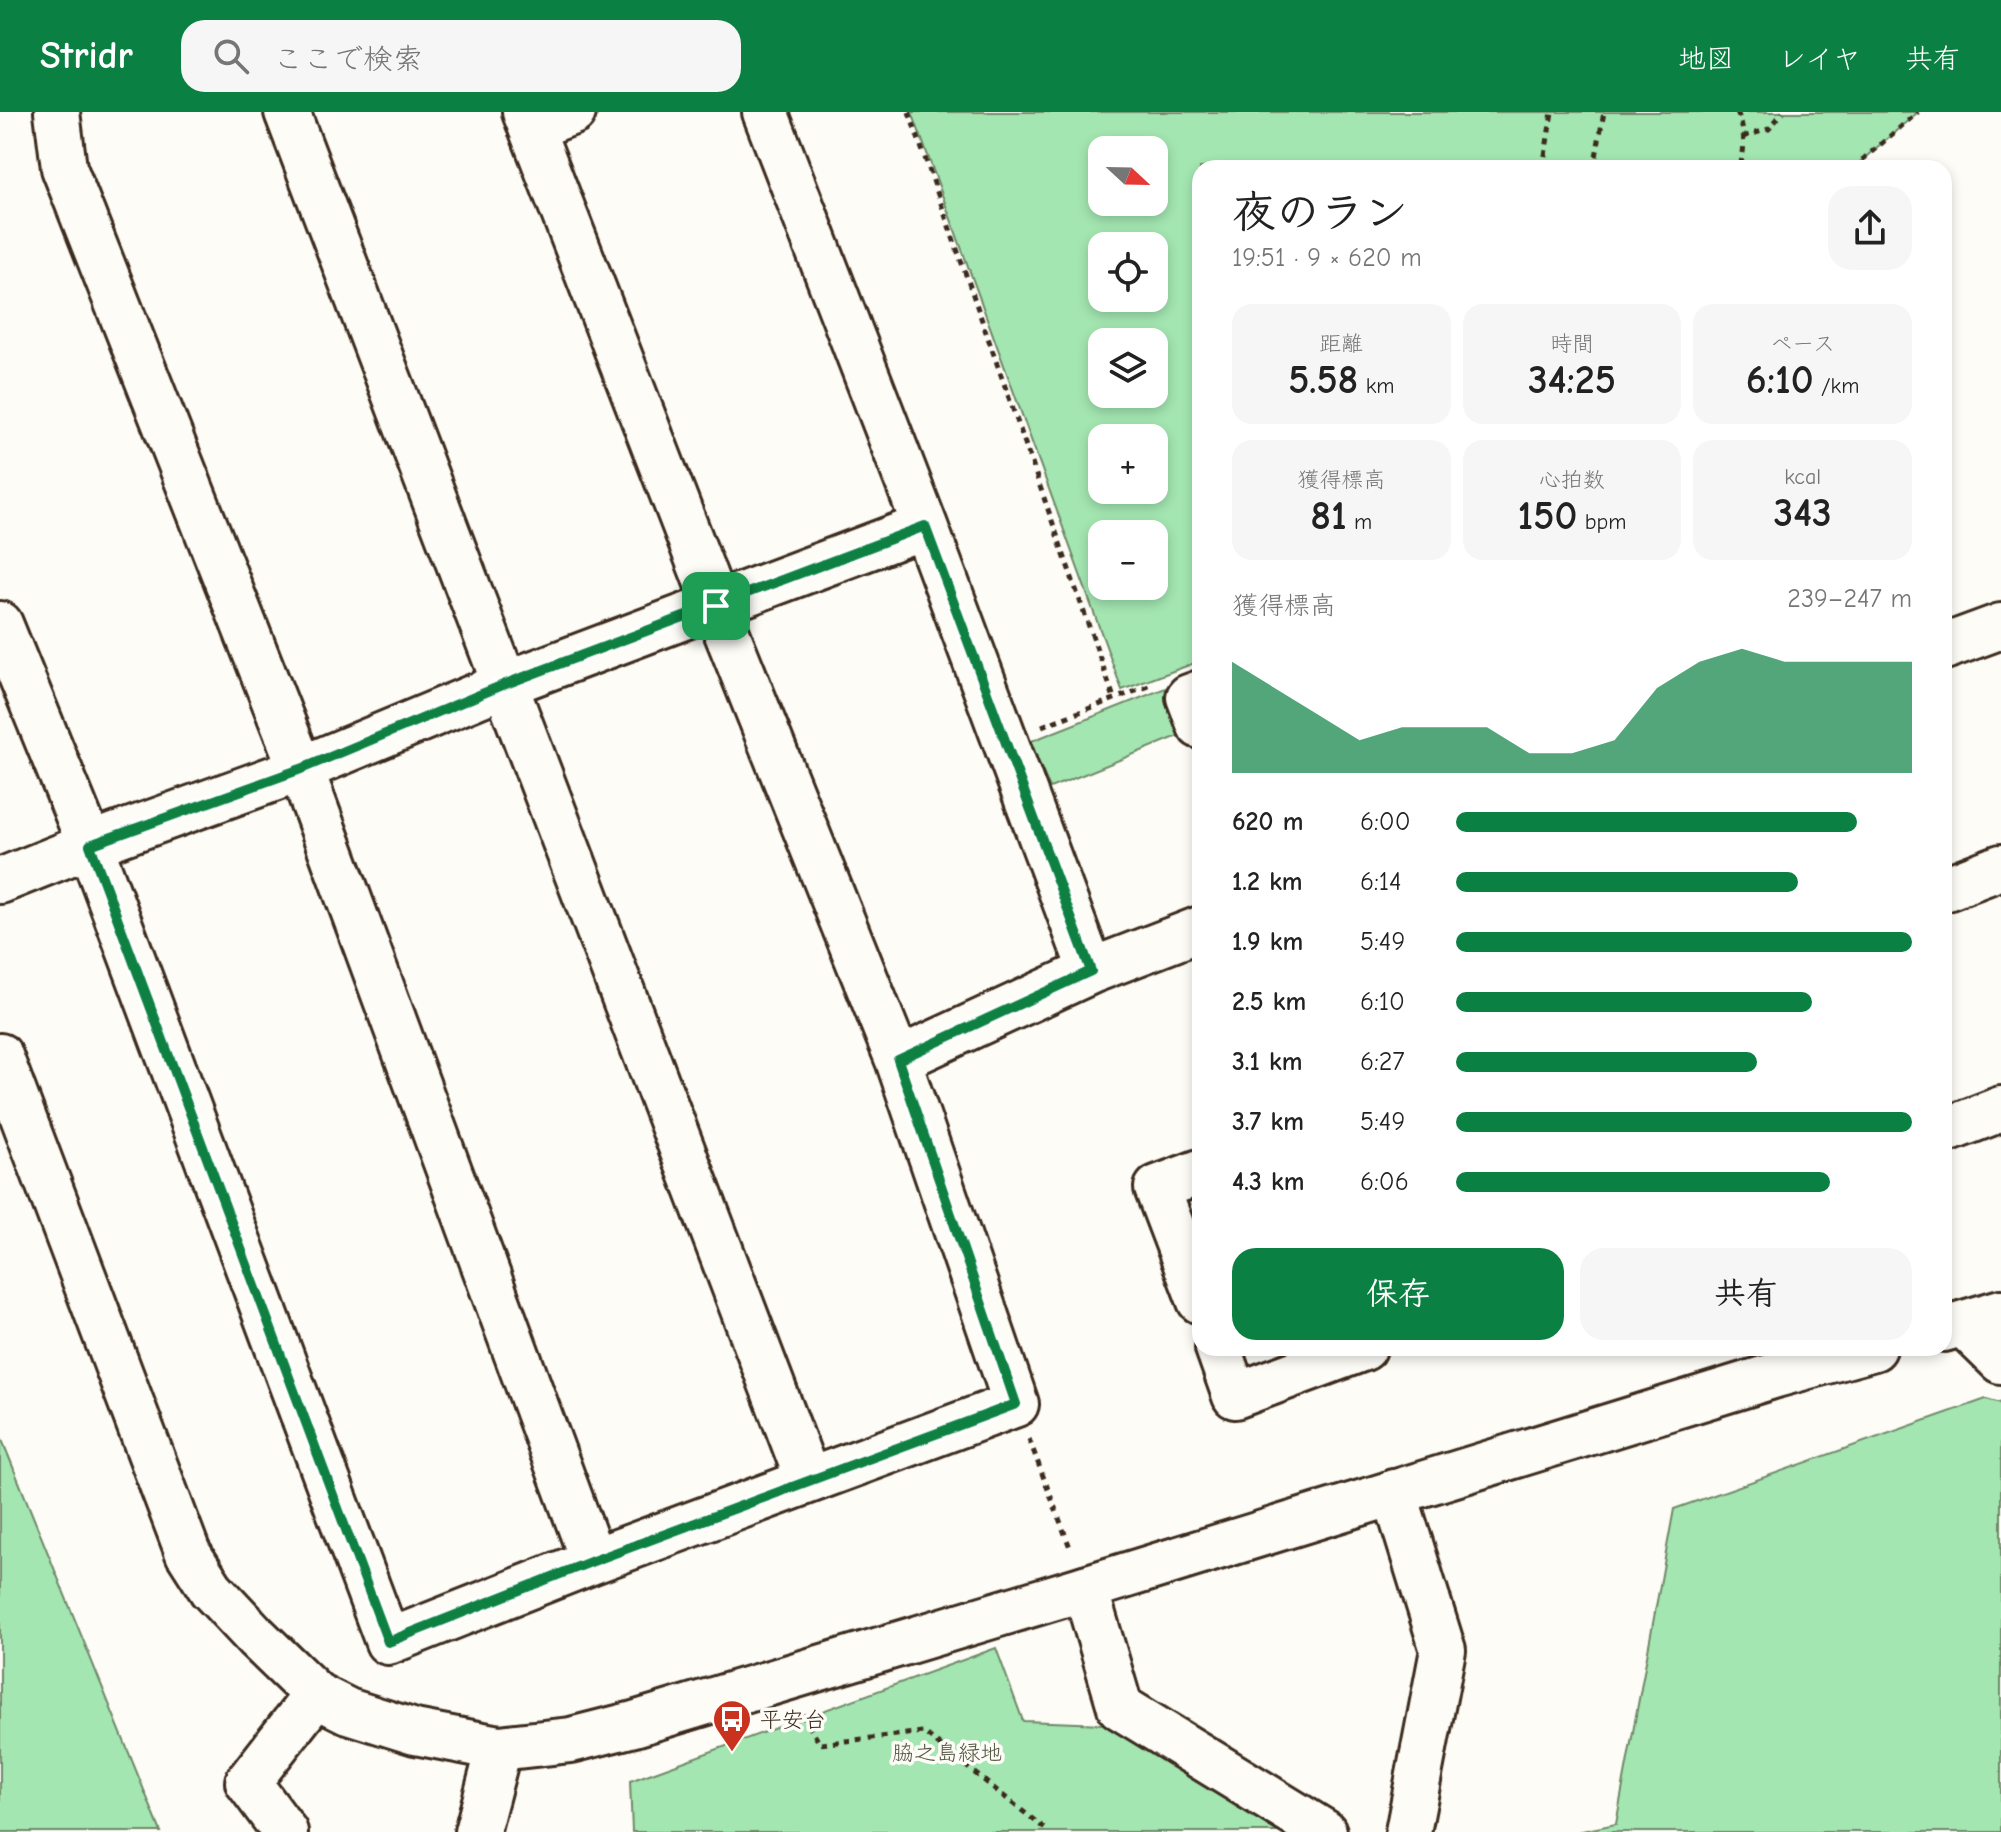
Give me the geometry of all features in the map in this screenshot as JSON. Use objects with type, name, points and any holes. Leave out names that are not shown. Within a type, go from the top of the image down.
[{"type":"street","points":[[57,112],[64,168],[301,769],[593,1561]]},
{"type":"street","points":[[287,112],[808,1480]]},
{"type":"street","points":[[0,624],[90,845],[388,1642],[593,1561],[1016,1404],[898,1060],[716,606],[528,120],[573,112]]},
{"type":"street","points":[[765,112],[925,526],[1091,971]]},
{"type":"street","points":[[0,881],[301,769],[503,685],[925,526]]},
{"type":"street","points":[[1952,644],[2001,626]]},
{"type":"street","points":[[1952,886],[2001,867]]},
{"type":"street","points":[[898,1060],[1091,971],[1192,932]]},
{"type":"street","points":[[0,1056],[188,1553],[211,1589],[316,1695],[348,1711],[415,1732],[499,1748],[583,1737],[1085,1588],[1394,1492],[1771,1361],[1811,1356]]},
{"type":"street","points":[[1952,1128],[2001,1109]]},
{"type":"street","points":[[1192,1175],[1157,1188],[1192,1280]]},
{"type":"street","points":[[1969,1321],[2001,1361]]},
{"type":"street","points":[[1221,1356],[1235,1396],[1342,1356]]},
{"type":"street","points":[[1394,1492],[1443,1650],[1408,1832]]},
{"type":"street","points":[[1085,1588],[1120,1707],[1324,1832]]},
{"type":"street","points":[[285,1832],[248,1782],[316,1695]]},
{"type":"street","points":[[477,1832],[499,1748]]},
{"type":"path","points":[[909,112],[1114,698]]},
{"type":"path","points":[[1544,160],[1552,112]]},
{"type":"path","points":[[1595,160],[1604,112]]},
{"type":"path","points":[[1737,112],[1743,137],[1743,160]]},
{"type":"path","points":[[1743,137],[1769,129],[1783,112]]},
{"type":"path","points":[[1862,160],[1918,112]]},
{"type":"path","points":[[1003,740],[1182,674],[1192,697]]},
{"type":"path","points":[[1016,1404],[1085,1588]]},
{"type":"path","points":[[782,1678],[820,1744],[923,1732],[1049,1832]]},
{"type":"green space","points":[[912,112],[1918,112],[1862,160],[1192,160],[1192,664],[1122,690],[1089,600],[1168,600],[1168,520],[1088,520],[1088,596]]},
{"type":"green space","points":[[1168,687],[1186,733],[1050,788],[1029,742]]},
{"type":"green space","points":[[1986,1399],[2001,1403],[2001,1832],[1577,1832],[1616,1824],[1674,1509]]},
{"type":"green space","points":[[0,1435],[161,1832],[0,1832]]},
{"type":"green space","name":"脇之島緑地","points":[[996,1648],[1023,1721],[1105,1724],[1286,1832],[632,1832],[630,1781]]},
{"type":"place","name":"平安台","points":[[732,1753]]},
{"type":"route","points":[[925,526],[1091,971],[898,1060],[1016,1404],[593,1561],[388,1642],[90,845],[301,769],[503,685],[716,606],[925,526]]}]
